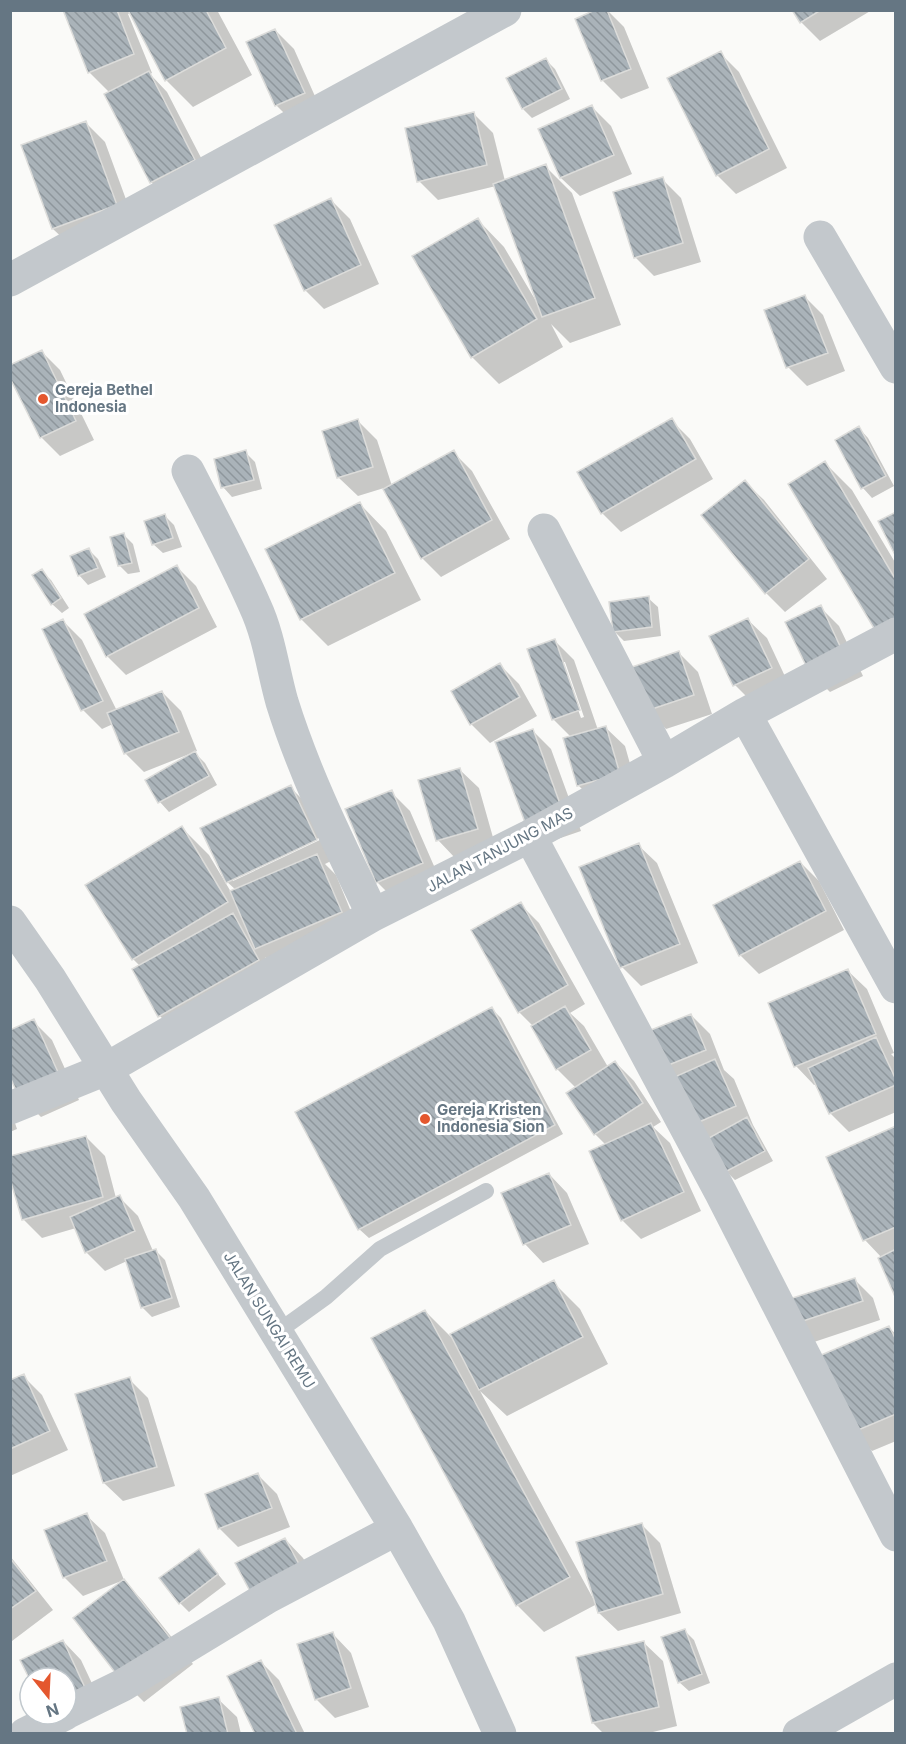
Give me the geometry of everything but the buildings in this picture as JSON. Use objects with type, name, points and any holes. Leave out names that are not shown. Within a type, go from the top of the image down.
[{"type":"street","points":[[10,280],[505,10]]},
{"type":"street","points":[[820,237],[896,367]]},
{"type":"street","points":[[188,471],[256,607],[267,640],[282,702],[306,767],[332,829],[373,915]]},
{"type":"street","points":[[544,530],[664,762]]},
{"type":"street","name":"JALAN TANJUNG MAS","points":[[10,1108],[106,1069],[373,915],[530,836],[745,714],[896,634]]},
{"type":"street","points":[[745,714],[896,987]]},
{"type":"street","points":[[530,836],[721,1193],[896,1535]]},
{"type":"street","name":"JALAN SUNGAI REMU","points":[[10,922],[194,1198],[397,1529],[449,1621],[500,1734]]},
{"type":"street","points":[[78,1708],[123,1685],[268,1598],[397,1529]]},
{"type":"street","points":[[800,1734],[896,1679]]},
{"type":"street","points":[[25,1734],[41,1726]]},
{"type":"lane","points":[[276,1333],[326,1296],[380,1249],[486,1191]]},
{"type":"place","name":"Gereja Bethel Indonesia","points":[[43,399]]},
{"type":"place","name":"Gereja Kristen Indonesia Sion","points":[[425,1119]]}]
